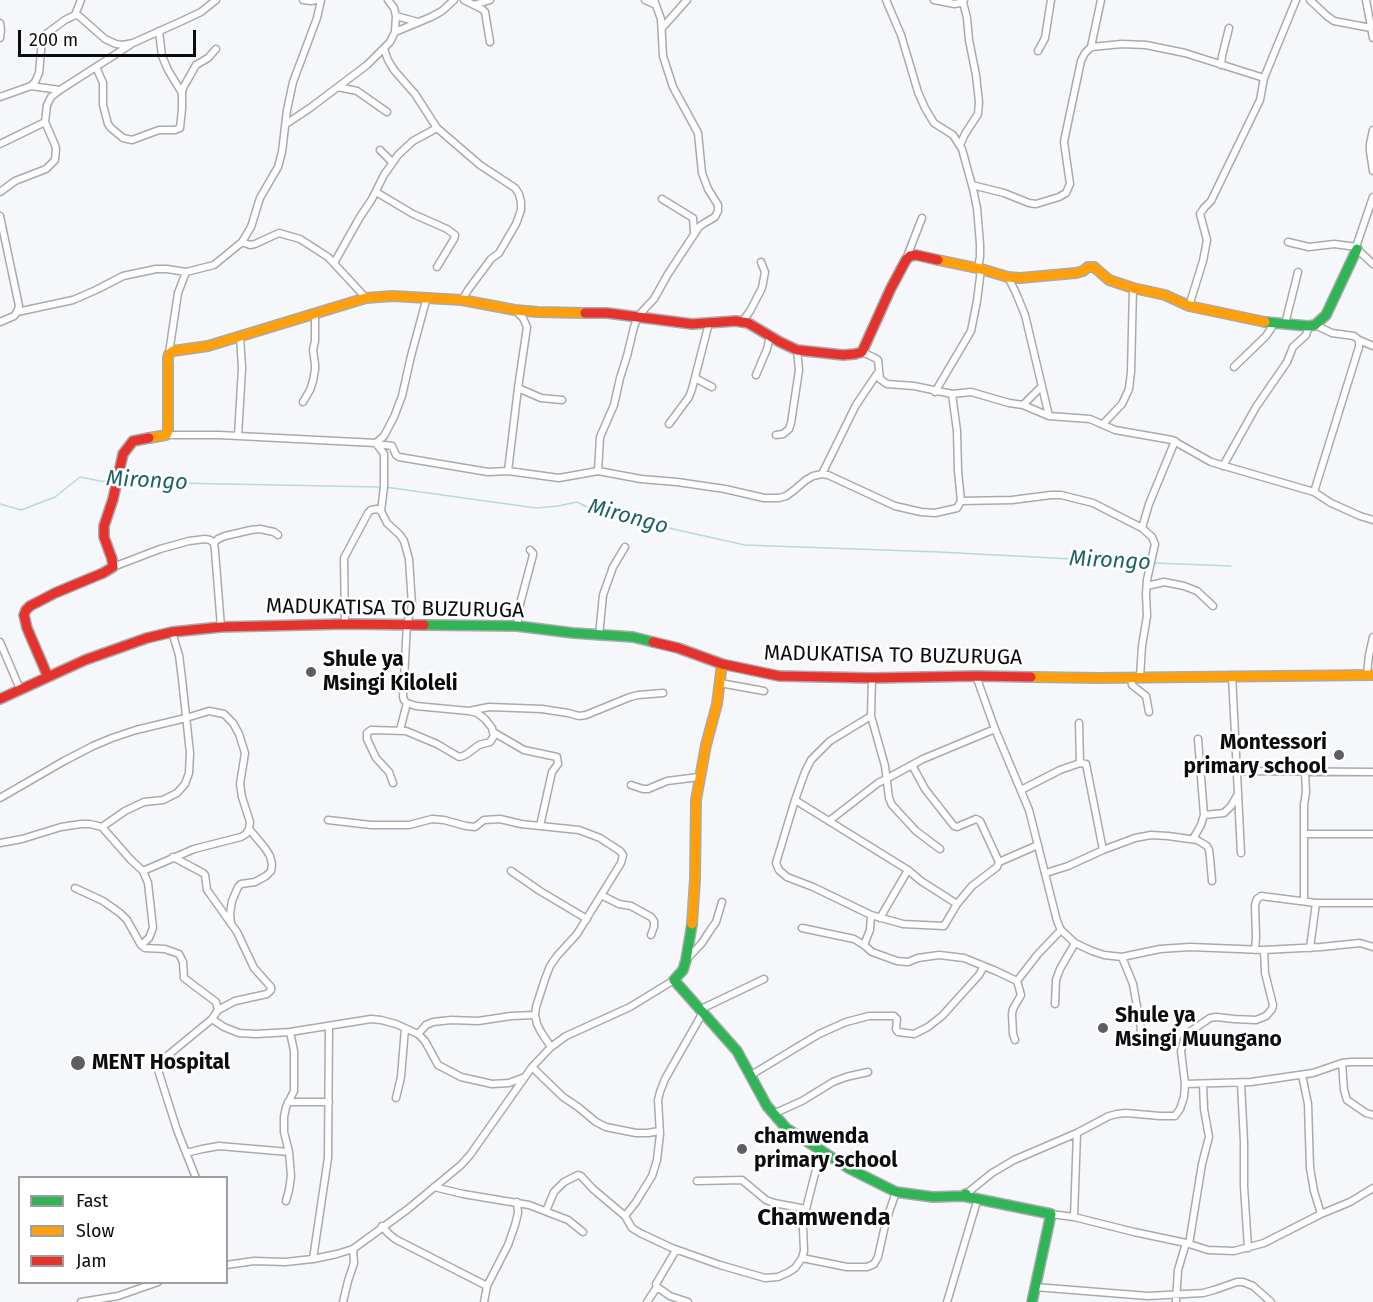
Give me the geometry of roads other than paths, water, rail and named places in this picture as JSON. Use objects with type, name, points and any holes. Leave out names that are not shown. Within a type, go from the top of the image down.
[{"type":"street","points":[[31,86],[38,77],[42,40],[46,34],[75,15],[81,0]]},
{"type":"street","points":[[0,192],[15,181],[46,169],[55,160],[55,145],[45,122],[47,105],[51,97],[133,43],[201,12],[216,0]]},
{"type":"street","points":[[17,312],[73,300],[123,276],[156,269],[186,272],[214,265],[242,242],[262,193],[278,167],[292,82],[317,18],[321,0],[311,2],[303,0]]},
{"type":"street","points":[[286,124],[367,65],[390,42],[395,32],[396,16],[388,0]]},
{"type":"street","points":[[395,32],[442,10],[454,0]]},
{"type":"street","points":[[464,0],[485,12],[490,42]]},
{"type":"street","points":[[474,5],[490,0]]},
{"type":"street","points":[[598,471],[600,437],[614,405],[638,316],[654,299],[694,234],[703,224],[715,217],[719,208],[702,173],[698,133],[673,87],[663,56],[661,19],[655,3],[645,0]]},
{"type":"street","points":[[662,28],[687,0]]},
{"type":"street","points":[[886,0],[901,35],[918,92],[928,114],[934,123],[953,135],[960,145],[977,208],[980,269],[971,331],[935,392]]},
{"type":"street","points":[[934,0],[955,4],[963,1],[979,102],[978,114],[960,145]]},
{"type":"street","points":[[1038,51],[1046,38],[1051,0]]},
{"type":"street","points":[[972,185],[1004,192],[1036,204],[1066,194],[1070,184],[1064,142],[1081,61],[1091,47],[1101,0]]},
{"type":"street","points":[[1189,306],[1207,240],[1200,214],[1211,201],[1260,100],[1264,78],[1296,0]]},
{"type":"street","points":[[1310,0],[1334,21],[1371,28]]},
{"type":"street","points":[[1366,0],[1373,38]]},
{"type":"street","points":[[75,15],[105,39],[116,44],[133,43]]},
{"type":"street","points":[[396,16],[418,22]]},
{"type":"street","points":[[0,23],[0,38]]},
{"type":"street","points":[[1221,65],[1229,28]]},
{"type":"street","points":[[159,31],[162,56],[182,93]]},
{"type":"street","points":[[1091,47],[1122,44],[1146,45],[1185,53],[1264,78]]},
{"type":"street","points":[[96,67],[103,83],[108,124],[126,140],[132,140],[159,130],[180,128],[182,93],[196,65],[208,58],[216,49]]},
{"type":"street","points":[[384,49],[394,70],[415,94],[437,128],[480,165],[515,188],[519,194],[521,210],[516,224],[499,253],[491,259],[462,300]]},
{"type":"street","points":[[0,97],[31,86],[60,90]]},
{"type":"street","points":[[338,87],[349,88],[361,93],[387,112]]},
{"type":"street","points":[[0,144],[45,122]]},
{"type":"street","points":[[334,262],[392,162],[413,141],[437,128]]},
{"type":"street","points":[[1373,130],[1370,151],[1373,171]]},
{"type":"street","points":[[380,150],[392,162]]},
{"type":"street","points":[[376,192],[455,235],[436,267]]},
{"type":"street","points":[[1223,466],[1251,416],[1287,362],[1293,347],[1312,326],[1326,315],[1357,248],[1358,237],[1373,197]]},
{"type":"street","points":[[662,199],[693,218],[694,234]]},
{"type":"street","points":[[0,216],[19,306],[17,312],[9,320],[0,322]]},
{"type":"street","points":[[862,352],[906,260],[922,218]]},
{"type":"street","points":[[242,242],[255,244],[276,234],[300,239],[321,251],[334,262],[366,298]]},
{"type":"street","points":[[1288,242],[1309,247],[1334,244],[1357,248],[1373,264]]},
{"type":"street","points":[[906,260],[916,255],[1008,277],[1036,278],[1076,273],[1091,266],[1109,280],[1165,295],[1189,306],[1274,324],[1312,326],[1332,333],[1354,336],[1373,346]]},
{"type":"street","points":[[742,322],[762,288],[765,272],[761,262]]},
{"type":"street","points":[[166,435],[169,426],[169,354],[178,293],[186,272]]},
{"type":"street","points":[[1286,324],[1298,272]]},
{"type":"street","points":[[1008,277],[1025,315],[1049,416]]},
{"type":"street","points":[[1103,424],[1122,404],[1130,381],[1132,288]]},
{"type":"street","points":[[169,354],[173,351],[208,346],[366,298],[392,296],[462,300],[515,310],[607,313],[672,322],[742,322],[798,350],[843,356],[862,352],[878,360],[880,379],[887,384],[914,386],[952,394],[971,392],[1023,405],[1049,416],[1095,420],[1115,430],[1175,441],[1211,462],[1314,492],[1331,503],[1373,520]]},
{"type":"street","points":[[377,444],[394,417],[402,396],[427,297]]},
{"type":"street","points":[[508,471],[527,327],[526,322],[515,310]]},
{"type":"street","points":[[303,402],[310,390],[315,370],[315,314]]},
{"type":"street","points":[[669,424],[689,397],[710,323]]},
{"type":"street","points":[[1234,367],[1266,336],[1274,324]]},
{"type":"street","points":[[238,436],[242,368],[240,336]]},
{"type":"street","points":[[756,375],[770,336]]},
{"type":"street","points":[[1314,492],[1359,340]]},
{"type":"street","points":[[776,435],[783,434],[789,429],[791,423],[799,370],[798,350]]},
{"type":"street","points":[[822,474],[856,405],[879,371]]},
{"type":"street","points":[[695,378],[712,387]]},
{"type":"street","points":[[1023,405],[1042,386]]},
{"type":"street","points":[[518,388],[541,398],[562,400]]},
{"type":"street","points":[[113,567],[104,537],[104,525],[113,499],[123,454],[133,441],[140,439],[166,435],[238,436],[324,439],[377,444],[392,446],[399,457],[488,472],[508,471],[559,478],[598,471],[641,479],[725,489],[770,499],[786,496],[806,480],[822,474],[895,506],[935,513],[957,508],[961,501],[957,431],[952,394]]},
{"type":"street","points":[[1142,528],[1149,504],[1175,441]]},
{"type":"street","points":[[377,444],[384,454],[381,512],[387,524],[404,541],[409,559],[412,604],[407,624],[403,697],[407,703],[416,706],[477,713],[485,719],[494,738],[459,757],[406,730],[371,730],[366,735],[367,739],[376,758],[389,772],[393,783]]},
{"type":"street","points":[[961,501],[1012,500],[1060,495],[1093,503],[1142,528],[1152,537],[1155,544],[1147,586],[1147,616],[1136,677],[1132,685],[1146,696],[1149,712]]},
{"type":"street","points":[[345,624],[345,555],[371,510],[377,509],[381,512]]},
{"type":"street","points":[[214,543],[225,536],[251,530],[260,529],[278,535]]},
{"type":"street","points":[[48,677],[27,628],[24,615],[30,606],[113,567],[160,549],[205,539],[214,543]]},
{"type":"street","points":[[214,543],[221,627]]},
{"type":"street","points":[[599,636],[603,596],[613,567],[625,547]]},
{"type":"street","points":[[517,626],[520,604],[533,555],[530,550]]},
{"type":"street","points":[[1147,586],[1164,582],[1184,586],[1197,591],[1213,606]]},
{"type":"street","name":"MADUKATISA TO BUZURUGA","points":[[0,699],[85,660],[172,632],[221,627],[345,624],[517,626],[599,636],[633,637],[678,648],[722,664],[779,676],[872,678],[1370,675]]},
{"type":"street","points":[[102,827],[125,811],[144,802],[162,800],[177,793],[185,784],[189,773],[190,753],[179,656],[172,632]]},
{"type":"street","points":[[1370,675],[1369,655],[1373,637]]},
{"type":"street","points":[[0,642],[20,689]]},
{"type":"street","points":[[228,1265],[254,1261],[313,1259],[353,1249],[408,1209],[451,1174],[470,1155],[532,1067],[551,1047],[566,1036],[630,1007],[674,980],[686,960],[691,933],[696,800],[722,664]]},
{"type":"street","points":[[1232,675],[1241,853]]},
{"type":"street","points":[[976,676],[1031,817],[1046,873],[1053,911],[1061,930],[1075,943],[1104,955],[1122,957],[1160,949],[1190,947],[1264,950],[1360,943],[1373,947]]},
{"type":"street","points":[[872,678],[871,716],[885,766],[892,806],[916,831],[940,849]]},
{"type":"street","points":[[720,684],[764,691]]},
{"type":"street","points":[[469,711],[489,707],[542,709],[579,716],[630,697],[663,693]]},
{"type":"street","points":[[400,730],[407,703]]},
{"type":"street","points":[[0,798],[93,746],[136,730],[209,711],[228,717],[236,729],[245,753],[240,784],[250,822],[249,829],[241,837],[194,849],[143,870]]},
{"type":"street","points":[[871,716],[830,741],[811,760],[804,772],[776,863],[787,878],[813,887],[880,918],[903,924],[944,926],[957,904],[972,886],[997,867],[999,862],[1038,845]]},
{"type":"street","points":[[1079,723],[1080,763]]},
{"type":"street","points":[[829,821],[878,783],[923,759],[995,729]]},
{"type":"street","points":[[493,732],[524,750],[557,757],[558,764],[552,772],[540,826]]},
{"type":"street","points":[[1193,839],[1204,815],[1198,739]]},
{"type":"street","points":[[1021,790],[1047,776],[1085,763],[1103,850]]},
{"type":"street","points":[[912,765],[925,789],[954,826],[957,827],[976,819],[980,821],[999,862]]},
{"type":"street","points":[[1238,771],[1373,772]]},
{"type":"street","points":[[1304,901],[1305,772]]},
{"type":"street","points":[[631,785],[648,789],[667,781],[699,777]]},
{"type":"street","points":[[1204,815],[1224,813],[1238,793]]},
{"type":"street","points":[[795,800],[908,870],[921,882],[957,904]]},
{"type":"street","points":[[328,820],[371,825],[409,825],[432,819],[444,819],[466,826],[475,826],[484,820],[500,819],[579,830],[615,846],[620,851],[623,855],[621,863],[578,934],[550,966],[538,999],[535,1015],[537,1024],[551,1047]]},
{"type":"street","points":[[0,843],[61,827],[81,824],[102,827],[143,870],[148,883],[153,928],[149,938],[141,945]]},
{"type":"street","points":[[231,923],[232,901],[238,887],[241,884],[255,882],[271,871],[270,856],[249,829]]},
{"type":"street","points":[[1305,834],[1373,834]]},
{"type":"street","points":[[1046,873],[1135,838],[1151,835],[1203,842],[1209,850],[1212,881]]},
{"type":"street","points":[[173,857],[205,875],[207,890],[237,932],[254,968],[272,989],[267,994],[235,1001],[222,1007],[212,1019],[161,1060],[158,1070],[177,1130],[195,1176]]},
{"type":"street","points":[[880,918],[908,870]]},
{"type":"street","points":[[511,871],[587,919]]},
{"type":"street","points":[[75,888],[120,913],[145,948],[165,949],[180,954],[184,978],[216,1002],[218,1010]]},
{"type":"street","points":[[601,895],[611,901],[631,906],[651,917],[654,921],[651,935]]},
{"type":"street","points":[[1255,950],[1257,898],[1266,896],[1316,903],[1373,903]]},
{"type":"street","points":[[686,960],[702,943],[716,922],[722,902]]},
{"type":"street","points":[[1310,948],[1316,903]]},
{"type":"street","points":[[864,945],[870,930],[871,915]]},
{"type":"street","points":[[802,928],[854,939],[872,952],[897,961],[908,962],[939,955],[964,958],[1017,981],[1021,995],[1012,1014],[1015,1040]]},
{"type":"street","points":[[1017,981],[1061,930]]},
{"type":"street","points":[[1055,1004],[1056,980],[1075,943]]},
{"type":"street","points":[[965,1195],[992,1173],[1014,1160],[1101,1119],[1117,1114],[1138,1113],[1175,1116],[1184,1097],[1185,1084],[1181,1051],[1188,1033],[1210,1018],[1256,1020],[1266,1016],[1272,1009],[1265,973],[1264,950]]},
{"type":"street","points":[[1122,957],[1133,984],[1141,1029],[1139,1040]]},
{"type":"street","points":[[751,1075],[819,1034],[846,1022],[869,1016],[894,1016],[897,1019],[898,1032],[914,1034],[942,1016],[979,975],[984,966]]},
{"type":"street","points":[[674,980],[736,1051],[773,1114],[786,1128],[850,1169],[896,1192],[933,1197],[965,1195],[1074,1217],[1208,1250],[1234,1251],[1264,1243],[1350,1202],[1373,1188]]},
{"type":"street","points":[[625,1216],[652,1176],[657,1160],[660,1092],[701,1012],[764,980]]},
{"type":"street","points":[[418,1034],[426,1025],[433,1022],[478,1021],[535,1015]]},
{"type":"street","points":[[212,1019],[239,1033],[290,1032],[371,1019],[388,1022],[418,1034],[425,1041],[438,1065],[461,1077],[500,1084],[525,1077]]},
{"type":"street","points":[[313,1259],[328,1158],[329,1026]]},
{"type":"street","points":[[396,1098],[401,1077],[405,1028]]},
{"type":"street","points":[[286,1201],[291,1176],[284,1117],[294,1091],[294,1051],[290,1032]]},
{"type":"street","points":[[1185,1084],[1241,1083],[1313,1073],[1342,1063],[1373,1062]]},
{"type":"street","points":[[1342,1063],[1347,1100],[1373,1115]]},
{"type":"street","points":[[532,1067],[563,1097],[596,1122],[606,1127],[636,1133],[659,1131]]},
{"type":"street","points":[[773,1114],[802,1101],[833,1082],[868,1072]]},
{"type":"street","points":[[1302,1075],[1308,1104],[1310,1168],[1321,1214]]},
{"type":"street","points":[[1241,1083],[1248,1248]]},
{"type":"street","points":[[1176,1298],[1178,1270],[1187,1243],[1209,1137],[1204,1109],[1203,1084]]},
{"type":"street","points":[[288,1102],[329,1102]]},
{"type":"street","points":[[1074,1217],[1077,1132]]},
{"type":"street","points":[[186,1153],[219,1146],[289,1152]]},
{"type":"street","points":[[546,1211],[558,1187],[564,1182],[581,1176],[625,1216],[639,1233],[676,1250],[720,1265],[765,1278],[778,1277],[789,1272],[802,1258],[806,1209],[821,1150]]},
{"type":"street","points":[[697,1181],[742,1180],[766,1200],[806,1209]]},
{"type":"street","points":[[434,1187],[546,1211],[568,1220],[583,1232]]},
{"type":"street","points":[[802,1258],[847,1267],[867,1267],[874,1264],[896,1192]]},
{"type":"street","points":[[947,1302],[978,1198]]},
{"type":"street","points":[[484,1302],[487,1286],[516,1225],[517,1203]]},
{"type":"street","points":[[1032,1302],[1051,1214]]},
{"type":"street","points":[[382,1226],[396,1239],[487,1286]]},
{"type":"street","points":[[343,1302],[354,1263],[353,1249]]},
{"type":"street","points":[[647,1302],[676,1250]]},
{"type":"street","points":[[1035,1287],[1176,1298],[1209,1292],[1243,1282],[1253,1286],[1271,1302]]},
{"type":"street","points":[[81,1302],[118,1296],[153,1284]]},
{"type":"street","points":[[657,1287],[670,1296],[688,1302]]},
{"type":"waterway","name":"Mirongo","points":[[0,504],[21,510],[55,497],[80,477],[114,482]]},
{"type":"waterway","name":"Mirongo","points":[[121,482],[380,487]]},
{"type":"waterway","name":"Mirongo","points":[[385,487],[536,508],[577,502],[597,512],[745,545],[1149,563]]},
{"type":"waterway","name":"Mirongo","points":[[1154,563],[1231,566]]},
{"type":"place","name":"Shule ya Msingi Kiloleli","points":[[311,672]]},
{"type":"place","name":"Montessori primary school","points":[[1339,755]]},
{"type":"place","name":"Shule ya Msingi Muungano","points":[[1103,1028]]},
{"type":"place","name":"MENT Hospital","points":[[78,1063]]},
{"type":"place","name":"chamwenda primary school","points":[[742,1149]]},
{"type":"district","name":"Chamwenda","points":[[824,1218]]}]
